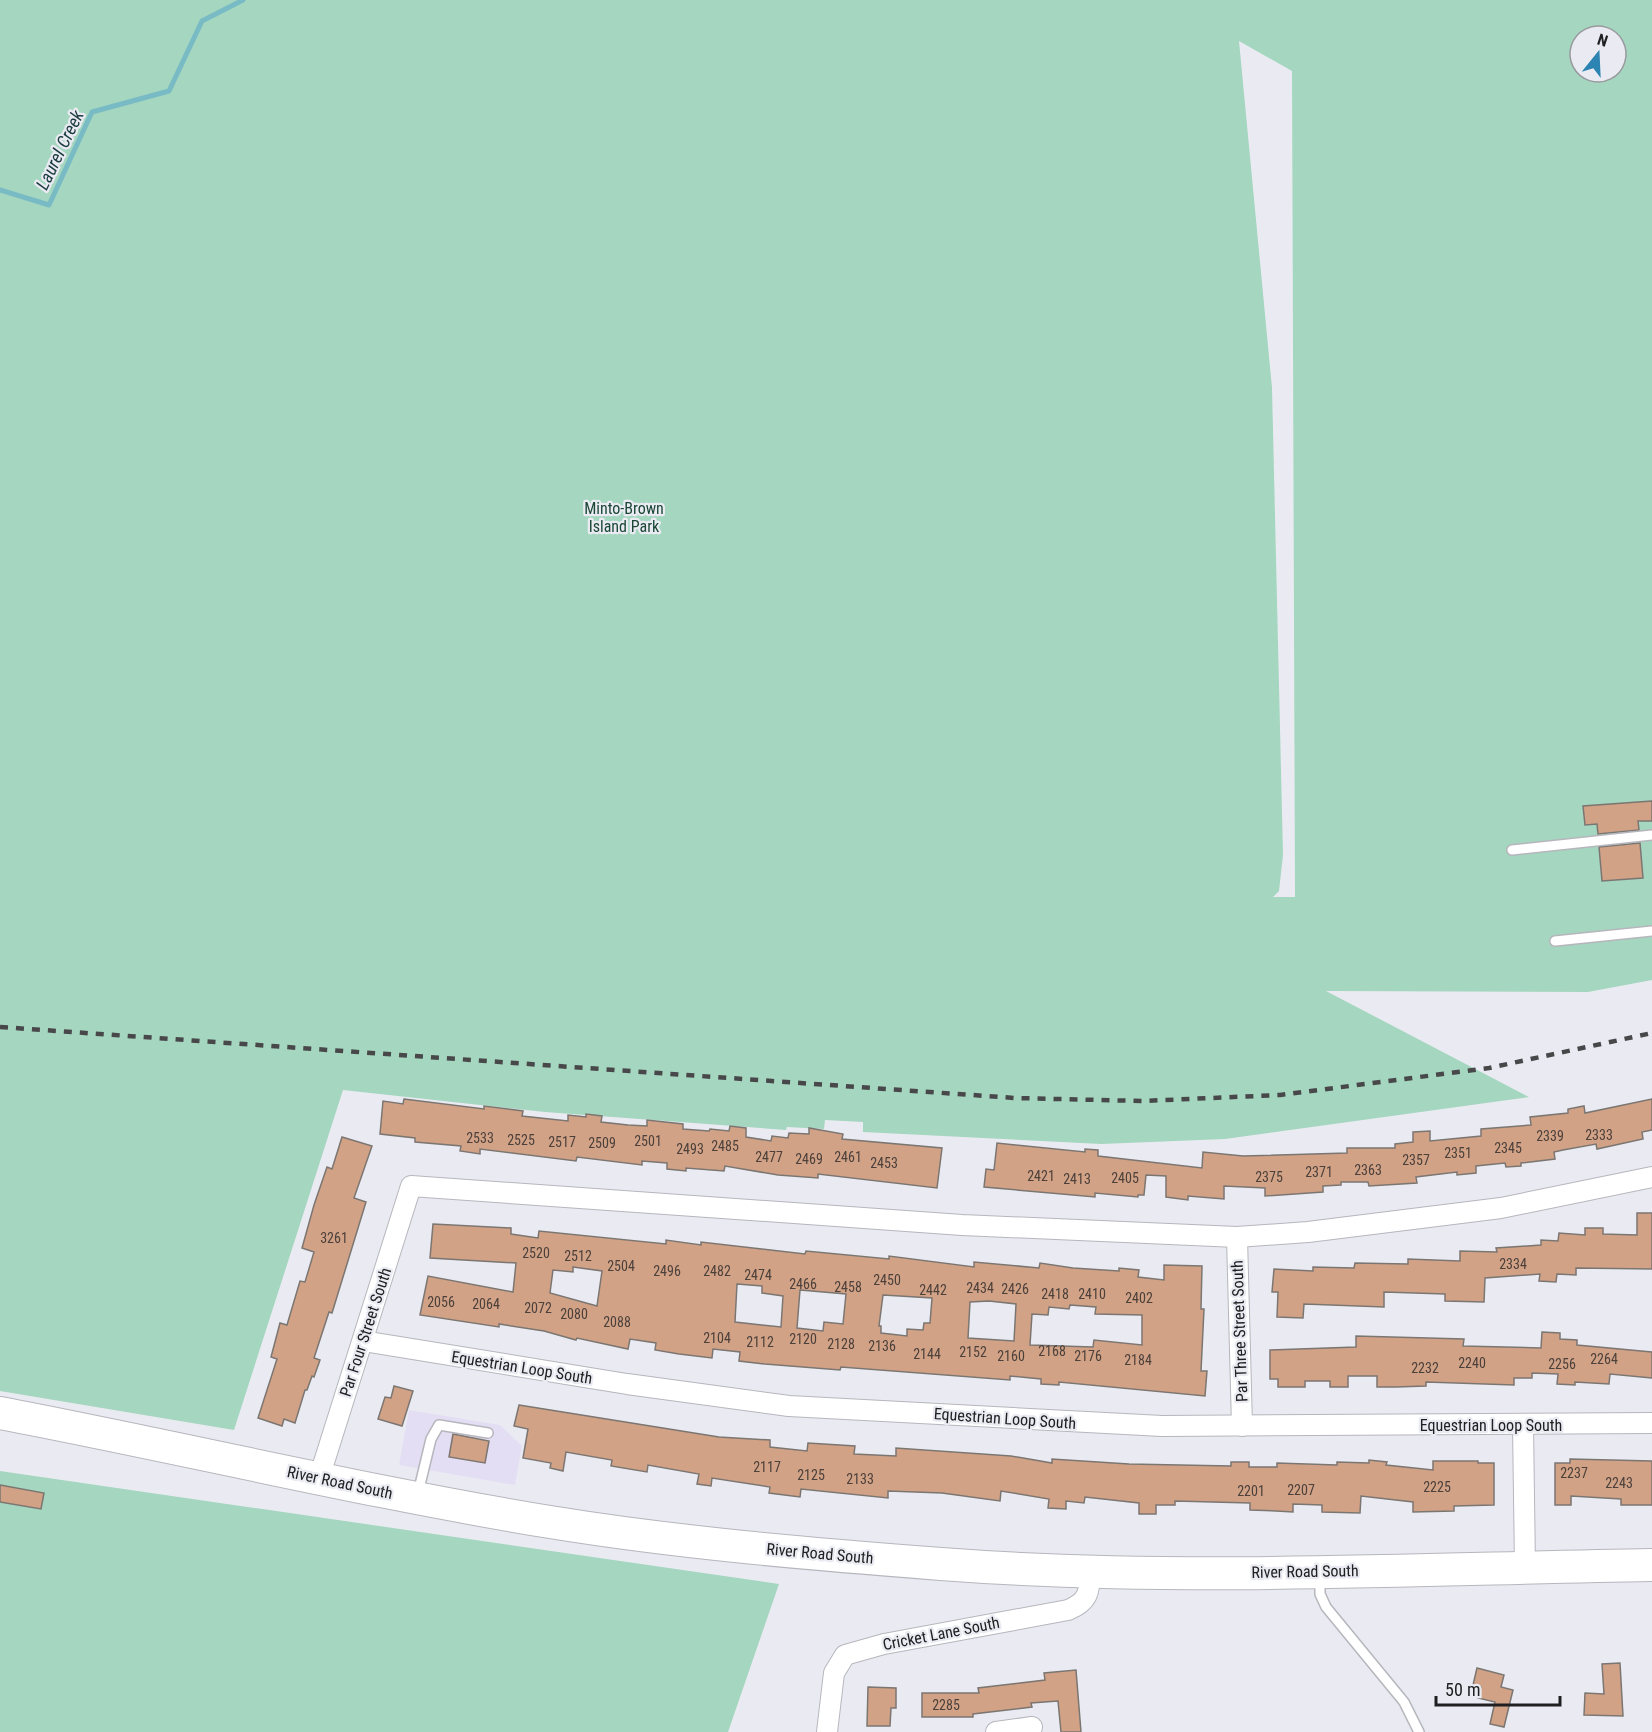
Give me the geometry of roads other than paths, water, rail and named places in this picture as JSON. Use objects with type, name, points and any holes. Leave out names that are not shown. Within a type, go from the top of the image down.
[{"type":"main road","name":"River Road South","points":[[0,1413],[417,1498],[555,1523],[782,1550],[941,1564],[1090,1571],[1652,1565]]},
{"type":"street","points":[[1237,1237],[1308,1232],[1501,1208],[1624,1185],[1652,1177]]},
{"type":"street","name":"Par Four Street South","points":[[319,1478],[411,1186],[962,1225],[1237,1237]]},
{"type":"street","name":"Par Three Street South","points":[[1237,1237],[1242,1426]]},
{"type":"street","name":"Equestrian Loop South","points":[[363,1341],[638,1386],[789,1406],[1096,1424],[1242,1426],[1652,1423]]},
{"type":"street","points":[[1523,1425],[1526,1568]]},
{"type":"street","name":"Cricket Lane South","points":[[827,1732],[834,1672],[845,1655],[884,1644],[1080,1606],[1088,1598],[1090,1571]]},
{"type":"street","points":[[996,1732],[1032,1727]]},
{"type":"lane","points":[[1512,850],[1652,835]]},
{"type":"lane","points":[[1555,941],[1652,931]]},
{"type":"lane","points":[[417,1498],[431,1439],[439,1425],[488,1433]]},
{"type":"lane","points":[[1320,1570],[1320,1594],[1326,1607],[1404,1702],[1419,1732]]},
{"type":"waterway","name":"Laurel Creek","points":[[0,190],[49,205],[92,112],[169,91],[202,21],[243,0]]},
{"type":"railway","points":[[0,1027],[1015,1098],[1142,1101],[1280,1095],[1489,1068],[1652,1033]]},
{"type":"park label","name":"Minto-Brown Island Park","points":[[624,517]]}]
